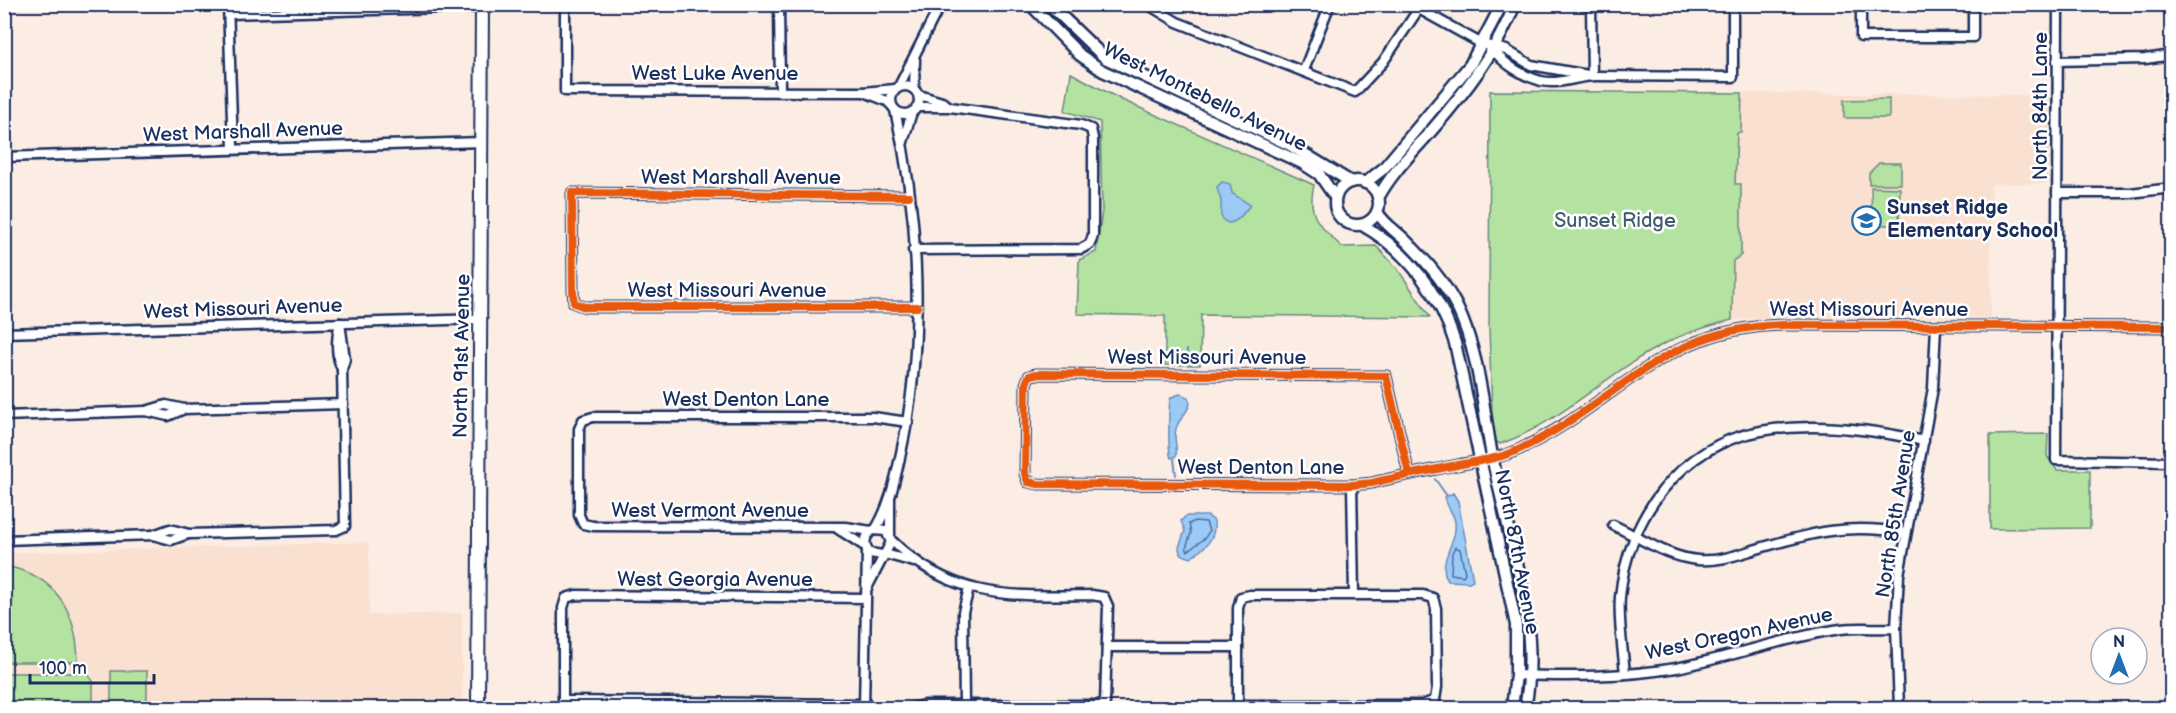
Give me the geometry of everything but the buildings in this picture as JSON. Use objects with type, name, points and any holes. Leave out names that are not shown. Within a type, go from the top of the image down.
[{"type":"main road","name":"North 91st Avenue","points":[[478,708],[482,6]]},
{"type":"street","points":[[228,4],[233,148]]},
{"type":"street","name":"West Luke Avenue","points":[[565,4],[565,91],[864,92],[897,88]]},
{"type":"street","points":[[779,4],[780,90]]},
{"type":"street","points":[[867,588],[884,554],[891,546],[890,499],[908,422],[917,307],[903,142],[891,97],[915,60],[924,36],[944,4]]},
{"type":"street","name":"West Montebello Avenue","points":[[1030,4],[1080,55],[1103,71],[1302,163],[1319,174],[1335,197]]},
{"type":"street","name":"West Montebello Avenue","points":[[1049,4],[1105,58],[1290,145],[1351,182]]},
{"type":"street","points":[[1147,4],[1177,22],[1304,70],[1355,92],[1383,62],[1421,7],[1488,46],[1506,50],[1531,65],[1592,76],[1733,77],[1733,4]]},
{"type":"street","points":[[1304,70],[1330,4]]},
{"type":"street","points":[[1365,183],[1383,169],[1488,46],[1502,4]]},
{"type":"street","points":[[1378,198],[1392,176],[1461,95],[1515,4]]},
{"type":"street","points":[[1592,4],[1592,76]]},
{"type":"street","points":[[1861,4],[1861,37],[1973,37],[1973,4]]},
{"type":"street","name":"North 84th Lane","points":[[2058,4],[2056,460],[2172,462]]},
{"type":"street","points":[[229,14],[387,7],[482,6]]},
{"type":"street","points":[[1488,46],[1500,60],[1522,73],[1548,81],[1563,82],[1592,76]]},
{"type":"street","points":[[2057,61],[2145,59],[2172,55]]},
{"type":"street","points":[[903,142],[915,110],[915,60]]},
{"type":"street","points":[[1548,81],[1550,69]]},
{"type":"street","points":[[897,88],[916,91],[950,107]]},
{"type":"street","name":"West Luke Avenue","points":[[864,92],[887,101],[894,108]]},
{"type":"street","points":[[894,108],[903,114],[915,110],[950,107],[1081,125],[1091,129],[1093,138],[1093,224],[1090,244],[1081,249],[913,250]]},
{"type":"street","name":"West Marshall Avenue","points":[[4,157],[233,148],[482,142]]},
{"type":"street","points":[[1351,182],[1365,183],[1376,192],[1378,198],[1374,218],[1362,225],[1349,224],[1340,218],[1335,208],[1335,197],[1341,188],[1351,182]]},
{"type":"street","points":[[2057,192],[2130,192],[2172,188]]},
{"type":"street","name":"West Marshall Avenue","points":[[574,303],[572,194],[909,196]]},
{"type":"street","name":"North 87th Avenue","points":[[1377,212],[1389,229],[1403,238],[1430,265],[1457,308],[1475,363],[1524,604],[1528,675],[1525,708]]},
{"type":"street","name":"North 87th Avenue","points":[[1362,225],[1383,238],[1400,253],[1434,295],[1448,320],[1516,625],[1516,675],[1512,708]]},
{"type":"street","name":"West Missouri Avenue","points":[[574,303],[585,307],[917,307]]},
{"type":"street","name":"West Missouri Avenue","points":[[4,333],[482,319]]},
{"type":"street","points":[[4,540],[153,535],[171,540],[189,534],[336,530],[345,526],[342,369],[338,360],[337,336],[340,323]]},
{"type":"street","name":"West Missouri Avenue","points":[[1493,458],[1520,449],[1548,434],[1665,355],[1715,334],[1766,326],[2172,327]]},
{"type":"street","name":"North 85th Avenue","points":[[1899,708],[1896,628],[1899,575],[1933,388],[1936,326]]},
{"type":"street","name":"West Missouri Avenue","points":[[1028,482],[1025,474],[1026,384],[1029,376],[1036,374],[1386,376],[1409,474]]},
{"type":"street","points":[[4,416],[146,411],[168,416],[184,409],[343,404]]},
{"type":"street","name":"West Denton Lane","points":[[583,524],[579,515],[579,429],[583,420],[593,417],[873,417],[908,422]]},
{"type":"street","points":[[1625,674],[1620,598],[1626,561],[1634,535],[1653,500],[1697,458],[1735,438],[1761,431],[1834,429],[1888,433],[1924,441]]},
{"type":"street","name":"West Denton Lane","points":[[1028,482],[1038,484],[1352,485],[1493,458]]},
{"type":"street","points":[[1352,485],[1354,594]]},
{"type":"street","points":[[563,705],[864,706],[866,536],[873,530],[890,499]]},
{"type":"street","name":"West Vermont Avenue","points":[[583,524],[873,530]]},
{"type":"street","points":[[1613,525],[1684,558],[1699,560],[1724,559],[1834,529],[1875,528],[1905,533]]},
{"type":"street","points":[[838,529],[874,555],[884,554],[914,562],[969,588],[1010,596],[1104,597],[1108,606],[1105,703],[1098,705],[964,705],[912,708]]},
{"type":"street","points":[[873,530],[882,530],[914,562]]},
{"type":"street","points":[[964,705],[963,612],[969,588]]},
{"type":"street","points":[[1354,594],[1423,595],[1433,598],[1436,608],[1437,687],[1435,700],[1423,705],[1238,707],[1238,608],[1241,597],[1354,594]]},
{"type":"street","name":"West Georgia Avenue","points":[[563,705],[563,608],[566,598],[576,595],[865,598]]},
{"type":"street","name":"West Oregon Avenue","points":[[1516,675],[1625,674],[1674,668],[1817,633],[1845,629],[1896,628]]},
{"type":"street","points":[[1107,647],[1238,647]]},
{"type":"shaded area","name":"Sunset Ridge Elementary School","points":[[1742,93],[2050,95],[2050,183],[1991,184],[1991,318],[1776,317],[1732,320],[1733,261],[1741,255],[1740,184],[1735,184],[1737,132],[1741,131]]},
{"type":"shaded area","points":[[369,542],[369,615],[462,613],[462,708],[5,708],[4,553]]},
{"type":"green space","points":[[1071,73],[1122,100],[1314,185],[1312,205],[1322,227],[1342,247],[1376,246],[1397,268],[1430,317],[1201,315],[1200,365],[1165,365],[1165,316],[1077,314],[1079,260],[1096,252],[1102,211],[1100,122],[1065,111]]},
{"type":"green space","name":"Sunset Ridge","points":[[1490,91],[1742,93],[1741,132],[1737,133],[1735,184],[1741,184],[1741,255],[1733,261],[1732,320],[1690,332],[1666,343],[1624,368],[1544,423],[1500,444],[1493,440],[1489,329]]},
{"type":"green space","points":[[1889,99],[1889,118],[1844,118],[1844,100]]},
{"type":"green space","points":[[1879,163],[1901,163],[1901,184],[1869,184],[1869,173]]},
{"type":"green space","points":[[1871,187],[1900,188],[1899,225],[1872,225]]},
{"type":"green space","points":[[2048,434],[2047,456],[2057,470],[2090,470],[2090,528],[1990,529],[1990,435]]},
{"type":"green space","points":[[5,566],[38,578],[51,587],[61,599],[73,628],[78,662],[5,662]]},
{"type":"green space","points":[[111,671],[147,671],[147,708],[111,708]]},
{"type":"green space","points":[[5,673],[87,673],[93,681],[93,708],[5,708]]},
{"type":"water","points":[[1222,182],[1230,184],[1232,193],[1250,205],[1237,220],[1228,223],[1221,216],[1221,201],[1217,187]]},
{"type":"water","points":[[1180,394],[1188,397],[1190,404],[1178,423],[1175,437],[1176,456],[1171,458],[1170,401],[1172,397]]},
{"type":"water","points":[[1453,493],[1458,501],[1473,580],[1469,582],[1448,581],[1445,574],[1445,561],[1454,535],[1455,524],[1445,497]]},
{"type":"water","points":[[1186,516],[1208,516],[1214,521],[1211,538],[1191,558],[1180,554],[1179,547],[1185,531],[1181,521]]},
{"type":"waterway","points":[[1187,350],[1187,364]]},
{"type":"waterway","points":[[1174,459],[1176,475]]},
{"type":"waterway","points":[[1435,479],[1447,496]]},
{"type":"cycle path","points":[[909,196],[572,193],[573,291],[574,303],[585,307],[917,307]]},
{"type":"cycle path","points":[[1409,474],[1386,376],[1036,374],[1029,376],[1026,384],[1025,474],[1028,482],[1038,484],[1352,485],[1372,483],[1511,453],[1553,431],[1643,370],[1673,353],[1706,338],[1743,329],[1786,325],[2172,327]]},
{"type":"place","name":"Sunset Ridge Elementary School","points":[[1866,220]]}]
